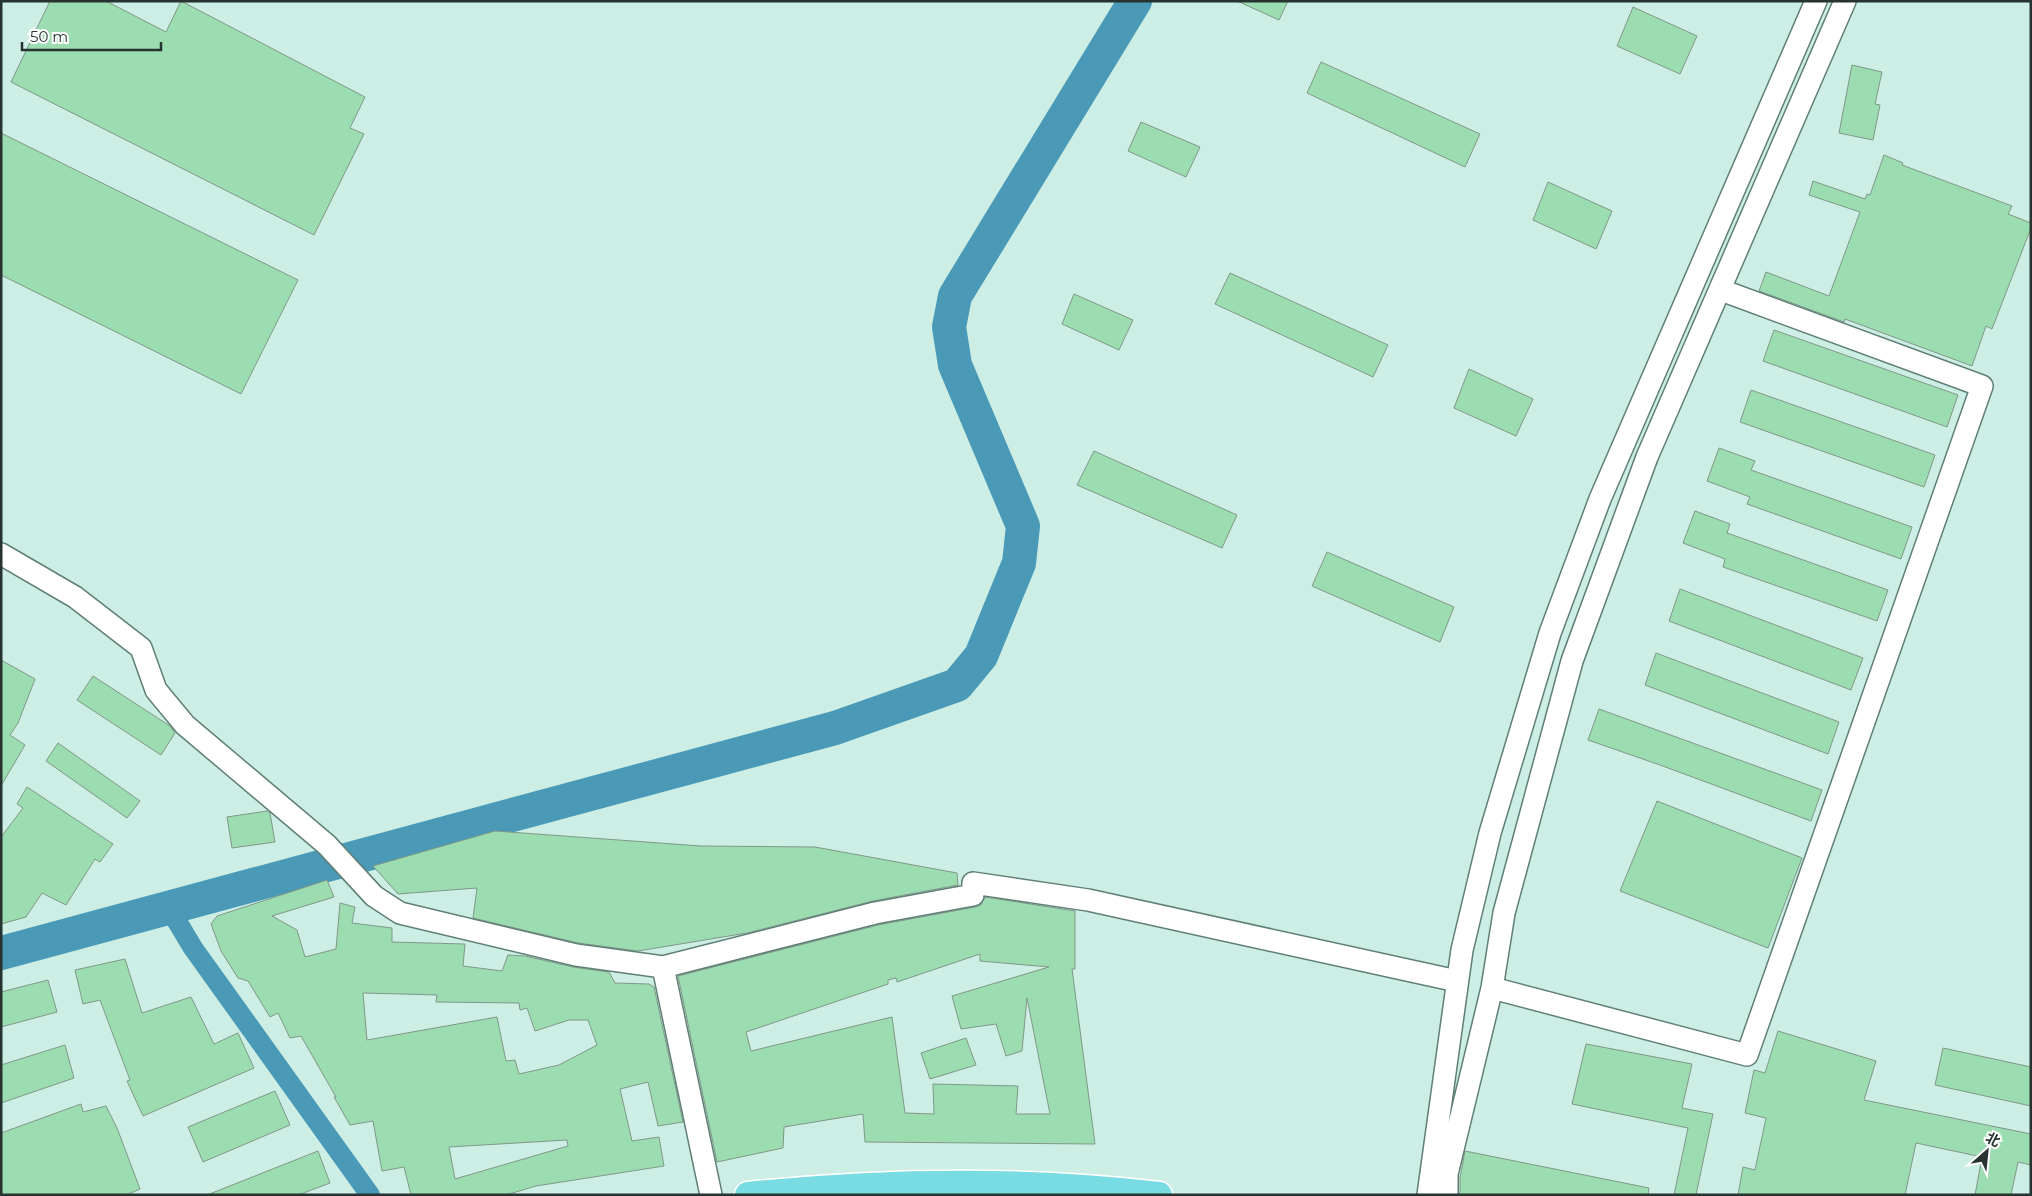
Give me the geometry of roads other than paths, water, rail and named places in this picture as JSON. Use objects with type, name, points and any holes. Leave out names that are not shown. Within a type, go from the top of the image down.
[{"type":"main road","points":[[748,1195],[836,1187],[1037,1185],[1159,1195]]},
{"type":"street","points":[[1428,1195],[1462,950],[1490,833],[1550,633],[1600,499],[1816,1]]},
{"type":"street","points":[[1448,1195],[1447,1174],[1492,988],[1504,914],[1572,661],[1647,457],[1845,1]]},
{"type":"street","points":[[1492,988],[1748,1055],[1982,386],[1721,290]]},
{"type":"street","points":[[1,554],[75,597],[141,648],[156,690],[185,726],[328,845],[374,896],[400,913],[576,955],[663,967],[875,913],[973,895],[973,883],[1088,900],[1457,981]]},
{"type":"street","points":[[663,967],[711,1195]]},
{"type":"waterway","points":[[1,953],[835,728],[957,685],[981,656],[1019,563],[1023,526],[955,365],[949,327],[955,296],[1135,1]]},
{"type":"waterway","points":[[169,908],[193,948],[370,1195]]}]
